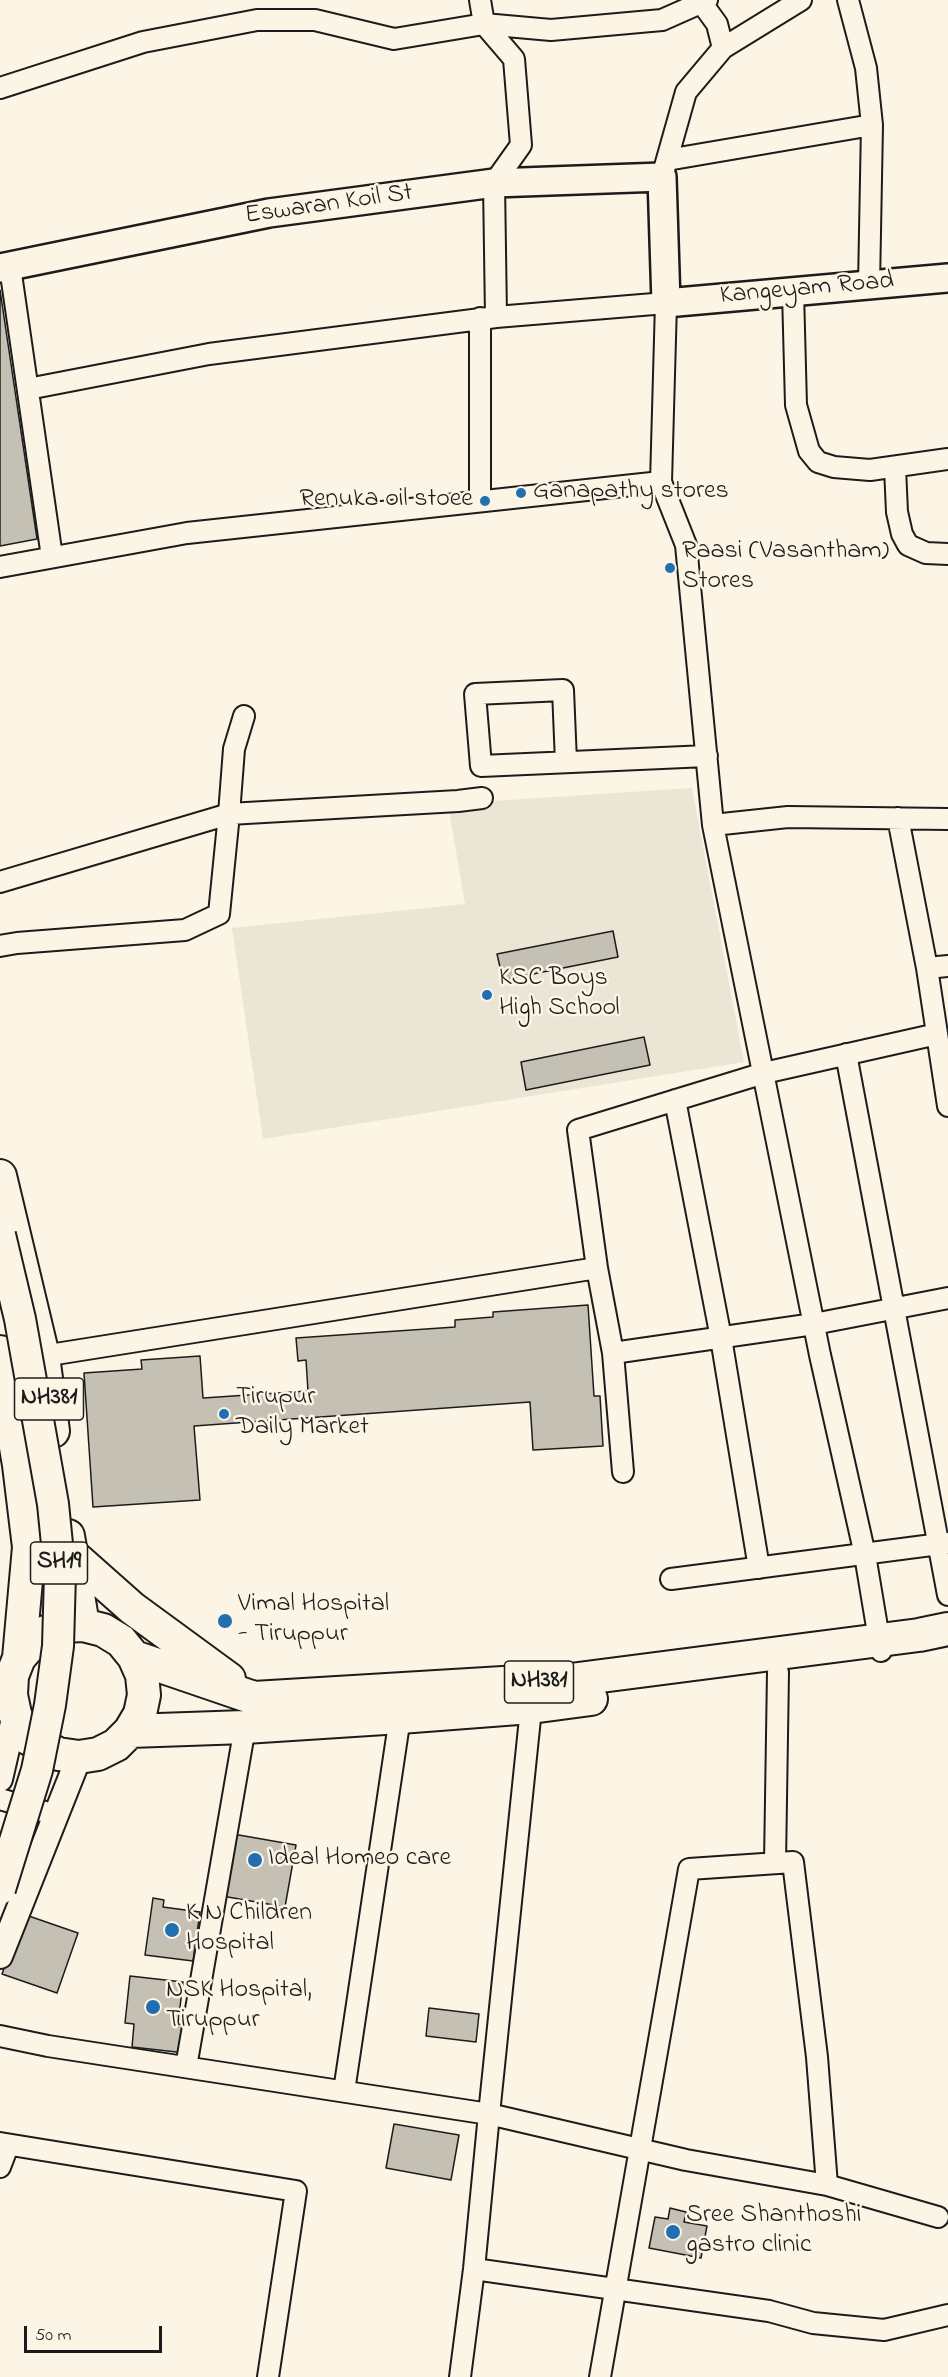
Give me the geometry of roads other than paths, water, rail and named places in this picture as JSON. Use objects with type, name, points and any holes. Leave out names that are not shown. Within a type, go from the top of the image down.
[{"type":"highway","name":"NH381","points":[[0,1176],[43,1356],[70,1553],[83,1625]]},
{"type":"highway","name":"NH381","points":[[0,1352],[19,1464],[29,1547],[19,1659]]},
{"type":"highway","points":[[29,1547],[70,1553],[132,1608],[254,1698]]},
{"type":"highway","name":"NH381","points":[[83,1625],[103,1630],[121,1641],[134,1657],[142,1675],[144,1695],[140,1714],[130,1731],[116,1745],[98,1754],[79,1757],[58,1754],[24,1736],[15,1714],[11,1695],[12,1676],[19,1659],[31,1644],[46,1632],[64,1626],[83,1625]]},
{"type":"highway","name":"NH381","points":[[134,1657],[254,1698],[533,1694],[778,1672],[948,1629]]},
{"type":"highway","name":"NH381","points":[[130,1731],[244,1727],[400,1717],[533,1694],[547,1683],[881,1647],[948,1644]]},
{"type":"main road","name":"Eswaran Koil St","points":[[5,268],[269,213],[494,183],[664,169]]},
{"type":"main road","points":[[664,169],[666,303]]},
{"type":"main road","name":"Kangeyam Road","points":[[666,303],[948,278]]},
{"type":"main road","name":"SH19","points":[[0,1235],[20,1319],[49,1481],[60,1574],[58,1646],[50,1705],[37,1770],[0,1888]]},
{"type":"main road","name":"SH19","points":[[0,1294],[9,1329],[39,1504],[43,1558],[41,1650],[35,1703],[22,1764],[0,1840]]},
{"type":"street","points":[[480,0],[484,24],[514,59],[521,145],[494,183],[480,501]]},
{"type":"street","points":[[801,0],[723,48],[686,92],[664,169],[872,125]]},
{"type":"street","points":[[848,0],[866,68],[872,125],[869,285]]},
{"type":"street","points":[[0,88],[143,42],[257,20],[315,20],[394,39],[484,24],[551,30],[662,20],[704,1],[717,24],[723,48]]},
{"type":"street","points":[[5,268],[28,389],[52,557]]},
{"type":"street","points":[[793,292],[796,405],[809,451],[818,462],[834,467],[870,470],[948,459]]},
{"type":"street","points":[[28,389],[209,354],[488,318],[666,303],[661,482],[686,545],[713,825],[814,1324],[866,1555],[881,1647]]},
{"type":"street","points":[[894,468],[897,512],[902,534],[908,544],[926,553],[948,554]]},
{"type":"street","points":[[0,567],[187,533],[661,482]]},
{"type":"street","points":[[566,762],[563,690],[475,694],[481,766],[706,756]]},
{"type":"street","points":[[0,946],[185,930],[219,914],[234,749],[244,716]]},
{"type":"street","points":[[0,882],[229,814],[482,798]]},
{"type":"street","points":[[713,825],[788,817],[948,819]]},
{"type":"street","points":[[898,818],[927,968],[937,1034],[945,1065],[948,1106]]},
{"type":"street","points":[[927,968],[948,966]]},
{"type":"street","points":[[623,1472],[613,1353],[597,1268],[578,1130],[764,1073],[937,1034]]},
{"type":"street","points":[[846,1054],[944,1544],[948,1595]]},
{"type":"street","points":[[675,1100],[721,1338],[759,1568]]},
{"type":"street","points":[[43,1356],[597,1268]]},
{"type":"street","points":[[613,1353],[814,1324],[948,1298]]},
{"type":"street","points":[[671,1579],[944,1544]]},
{"type":"street","points":[[775,1863],[778,1672]]},
{"type":"street","points":[[460,2377],[474,2270],[533,1694]]},
{"type":"street","points":[[0,1779],[15,1714]]},
{"type":"street","points":[[344,2091],[400,1717]]},
{"type":"street","points":[[186,2067],[244,1727]]},
{"type":"street","points":[[0,1956],[79,1757]]},
{"type":"street","points":[[0,1799],[56,1815]]},
{"type":"street","points":[[600,2377],[689,1869],[793,1862],[817,2057],[826,2185]]},
{"type":"street","points":[[0,2036],[48,2046],[489,2114],[686,2160],[826,2185],[938,2217]]},
{"type":"street","points":[[0,2167],[4,2145],[296,2192],[268,2377]]},
{"type":"street","points":[[474,2270],[768,2311],[813,2323],[884,2330],[948,2315]]},
{"type":"place","name":"Ganapathy stores","points":[[521,493]]},
{"type":"place","name":"Renuka oil stoee","points":[[485,501]]},
{"type":"place","name":"Raasi (Vasantham) Stores","points":[[670,568]]},
{"type":"place","name":"KSC Boys High School","points":[[487,995]]},
{"type":"place","name":"Tirupur Daily Market","points":[[224,1414]]},
{"type":"place","name":"Vimal Hospital - Tiruppur","points":[[225,1621]]},
{"type":"place","name":"Ideal Homeo care","points":[[255,1860]]},
{"type":"place","name":"K N Children Hospital","points":[[172,1930]]},
{"type":"place","name":"NSK Hospital, Tiruppur","points":[[153,2007]]},
{"type":"place","name":"Sree Shanthoshi gastro clinic","points":[[673,2232]]}]
